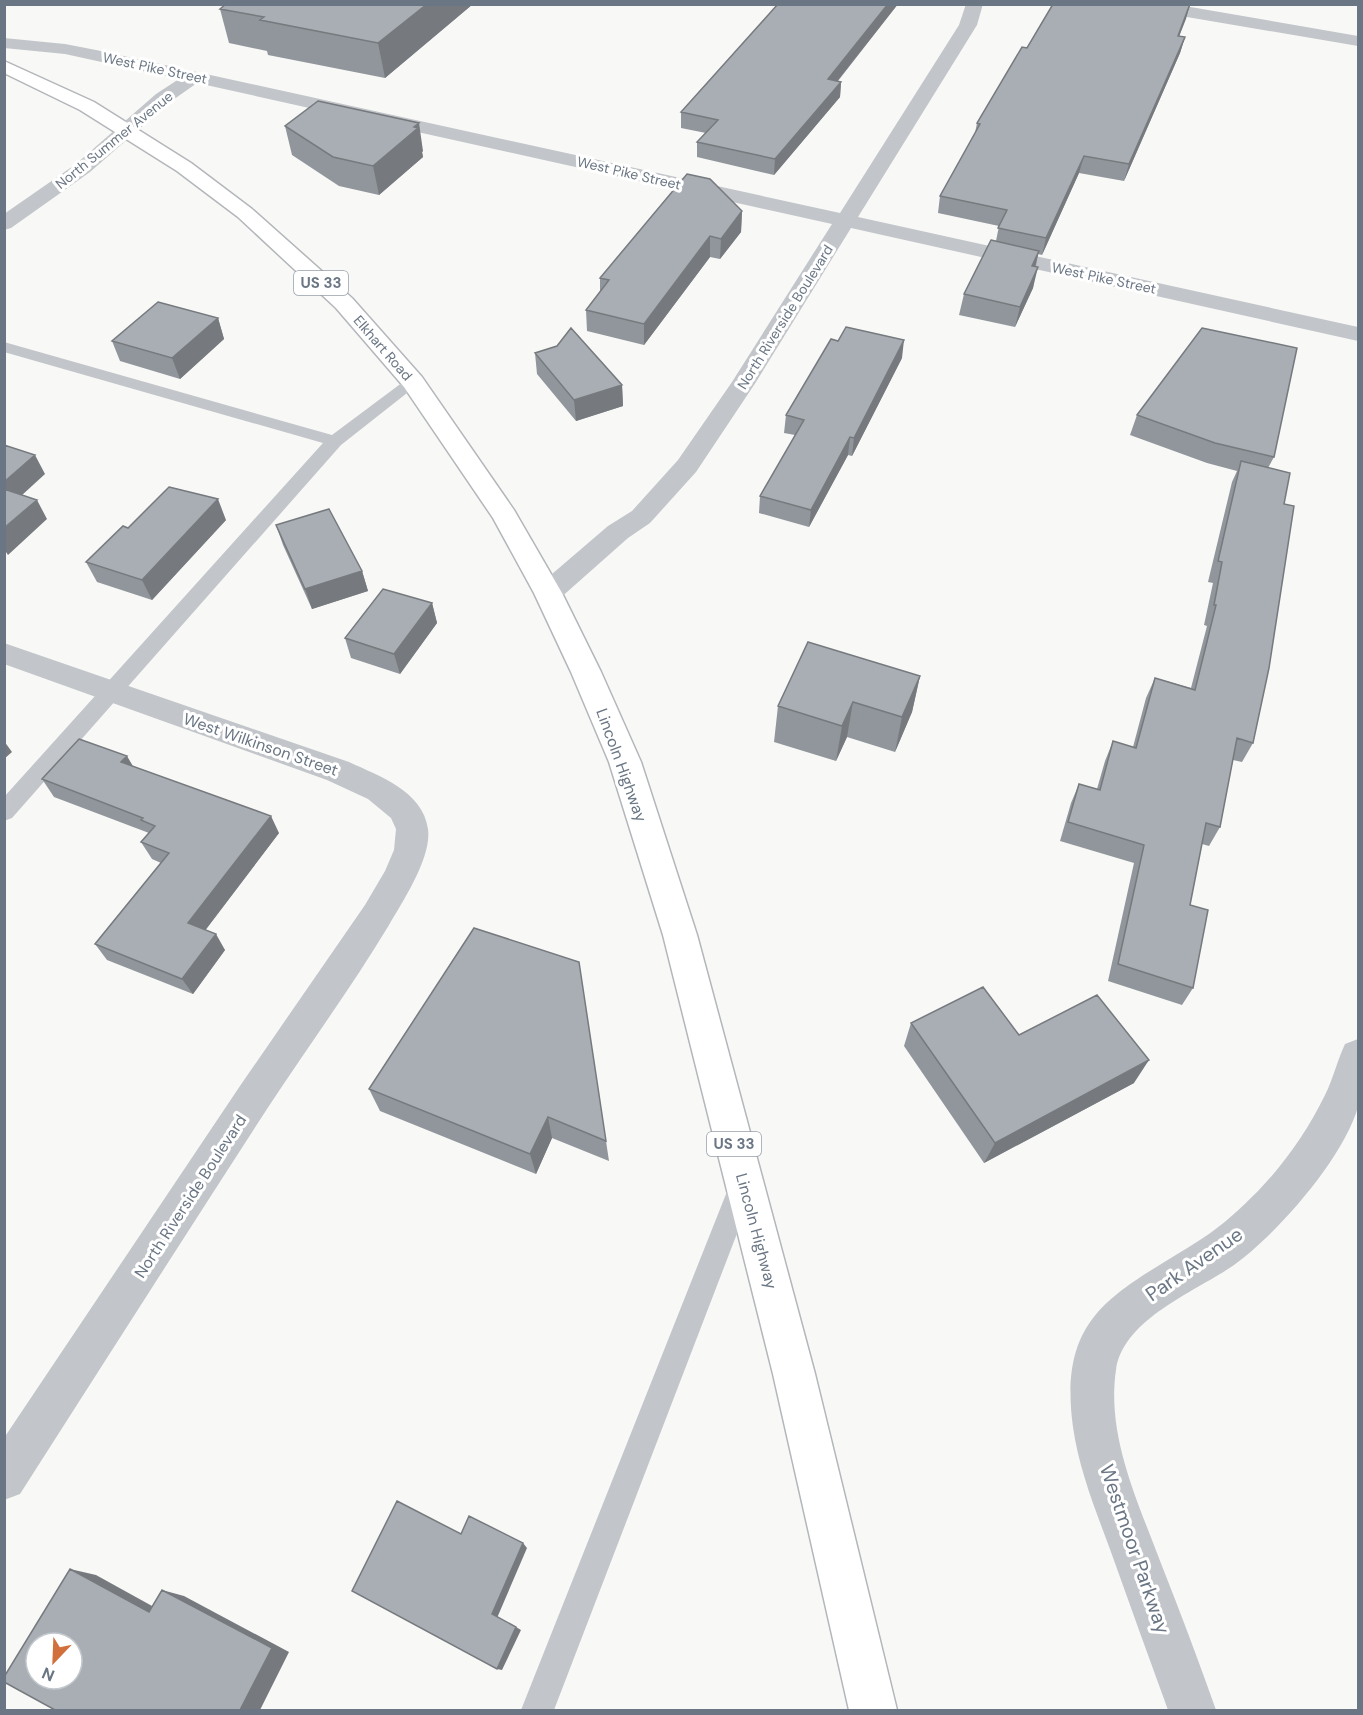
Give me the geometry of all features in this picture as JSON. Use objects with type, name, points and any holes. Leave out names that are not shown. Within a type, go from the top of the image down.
[{"type":"highway","name":"Elkhart Road","points":[[4,66],[87,106],[184,167],[245,213],[344,303],[413,382],[504,516],[548,593]]},
{"type":"highway","name":"Lincoln Highway","points":[[548,593],[586,672],[625,762],[680,935],[794,1374],[873,1710]]},
{"type":"street","name":"North Riverside Boulevard","points":[[548,593],[618,532],[640,517],[687,466],[744,382],[968,25],[975,4]]},
{"type":"street","points":[[1140,4],[1359,41]]},
{"type":"street","name":"West Pike Street","points":[[4,43],[65,49],[1359,334]]},
{"type":"street","name":"North Summer Avenue","points":[[4,224],[83,168],[163,98],[194,77]]},
{"type":"street","name":"West Wilkinson Street","points":[[4,653],[338,771],[379,790],[405,810],[412,829],[410,850],[377,915]]},
{"type":"street","name":"North Riverside Boulevard","points":[[4,1478],[261,1086],[377,915]]},
{"type":"street","name":"Park Avenue","points":[[1093,1383],[1100,1344],[1119,1317],[1234,1241],[1300,1170],[1327,1133],[1344,1099],[1359,1056]]},
{"type":"street","name":"Westmoor Parkway","points":[[1093,1383],[1097,1436],[1113,1494],[1192,1710]]},
{"type":"lane","points":[[4,347],[335,441]]},
{"type":"lane","points":[[4,812],[335,441],[413,382]]},
{"type":"lane","points":[[537,1710],[744,1182]]},
{"type":"building","points":[[226,4],[427,4],[378,43],[260,20],[264,17],[220,9]]},
{"type":"building","points":[[778,4],[888,4],[828,79],[841,82],[775,159],[697,142],[718,120],[681,112]]},
{"type":"building","points":[[1053,4],[1190,4],[1178,36],[1185,37],[1129,164],[1084,156],[1046,238],[998,228],[1007,210],[940,196],[980,124],[977,123],[1022,47],[1027,48]]},
{"type":"building","points":[[318,101],[419,123],[414,127],[418,128],[373,166],[333,157],[285,126]]},
{"type":"building","points":[[687,174],[710,179],[742,211],[721,239],[710,236],[644,324],[586,310],[609,280],[600,278]]},
{"type":"building","points":[[991,240],[1039,251],[1032,266],[1038,267],[1020,307],[964,294]]},
{"type":"building","points":[[158,302],[218,318],[172,358],[112,341]]},
{"type":"building","points":[[846,327],[904,340],[854,438],[850,437],[811,510],[760,496],[804,420],[786,415],[831,339],[838,341]]},
{"type":"building","points":[[571,328],[622,385],[574,400],[535,353],[557,346]]},
{"type":"building","points":[[1202,328],[1297,348],[1274,457],[1215,443],[1137,415]]},
{"type":"building","points":[[4,445],[35,455],[4,482]]},
{"type":"building","points":[[1241,461],[1290,473],[1284,504],[1294,506],[1269,668],[1253,743],[1237,738],[1220,827],[1206,823],[1190,905],[1208,910],[1193,988],[1118,964],[1144,845],[1068,822],[1079,784],[1100,790],[1113,741],[1136,748],[1155,678],[1195,690],[1216,605],[1214,605],[1222,562],[1218,561]]},
{"type":"building","points":[[169,487],[218,499],[142,580],[86,562],[123,526],[128,528]]},
{"type":"building","points":[[4,489],[37,500],[4,528]]},
{"type":"building","points":[[329,509],[362,571],[305,589],[276,525]]},
{"type":"building","points":[[383,589],[432,603],[394,654],[345,638]]},
{"type":"building","points":[[808,642],[920,676],[902,717],[853,702],[842,726],[778,706]]},
{"type":"building","points":[[79,739],[127,756],[121,762],[271,816],[188,923],[216,934],[182,979],[95,944],[169,853],[141,842],[155,826],[141,820],[143,818],[42,779]]},
{"type":"building","points":[[474,928],[579,962],[606,1141],[548,1117],[530,1154],[369,1089]]},
{"type":"building","points":[[983,987],[1019,1035],[1097,995],[1149,1060],[995,1143],[911,1023]]},
{"type":"building","points":[[397,1501],[461,1534],[469,1516],[523,1543],[492,1614],[516,1627],[497,1669],[352,1591]]},
{"type":"building","points":[[70,1569],[149,1612],[162,1590],[272,1648],[240,1710],[55,1710],[4,1682],[4,1677],[24,1644],[24,1691],[84,1691],[84,1631],[32,1631]]}]
